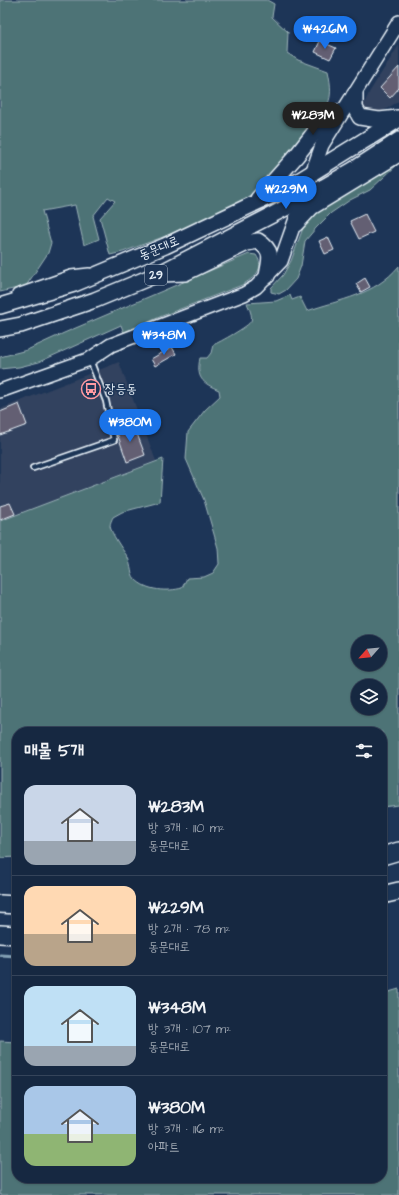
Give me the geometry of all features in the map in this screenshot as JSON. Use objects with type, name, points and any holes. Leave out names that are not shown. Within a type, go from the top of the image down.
[{"type":"highway","points":[[387,855],[399,851]]},
{"type":"highway","points":[[387,894],[399,891]]},
{"type":"highway","points":[[0,904],[12,905]]},
{"type":"highway","points":[[0,934],[12,935]]},
{"type":"main road","points":[[355,93],[355,108],[360,117],[378,120],[399,118]]},
{"type":"main road","points":[[253,204],[297,155],[318,128],[342,111]]},
{"type":"main road","name":"동문대로","points":[[0,306],[74,284],[100,271],[165,246],[253,204],[311,174],[399,118]]},
{"type":"main road","name":"동문대로","points":[[0,329],[21,325],[95,300],[158,274],[303,199],[354,170],[399,140]]},
{"type":"main road","points":[[158,274],[185,274],[247,243],[258,241],[266,246],[271,256],[267,276]]},
{"type":"street","points":[[0,391],[90,359],[112,345],[244,294],[256,287],[282,261],[322,145],[399,22]]},
{"type":"street","points":[[292,229],[312,208],[399,155]]},
{"type":"street","points":[[0,299],[71,275],[100,271]]},
{"type":"lane","points":[[33,468],[114,440],[106,401],[90,359]]},
{"type":"shaded area","points":[[399,45],[399,101],[380,113],[363,111],[363,106],[370,91]]},
{"type":"shaded area","points":[[119,362],[156,461],[0,521],[0,409]]},
{"type":"green space","points":[[0,0],[267,0],[274,4],[272,17],[288,32],[287,53],[298,60],[328,71],[331,90],[330,98],[325,110],[303,143],[285,164],[264,184],[242,200],[218,214],[164,237],[123,252],[110,255],[100,218],[115,201],[108,197],[93,216],[99,239],[84,245],[75,205],[42,211],[51,243],[48,253],[26,286],[0,292]]},
{"type":"green space","points":[[396,161],[398,164],[370,190],[350,200],[331,213],[316,228],[305,241],[301,266],[296,279],[286,290],[279,294],[271,292],[271,288],[283,275],[291,261],[303,228],[315,213]]},
{"type":"green space","points":[[249,254],[256,255],[260,265],[257,273],[242,285],[162,316],[124,333],[121,325],[39,362],[19,367],[0,369],[0,357],[27,350]]},
{"type":"green space","points":[[399,266],[399,805],[387,806],[387,727],[12,727],[12,857],[0,858],[0,521],[163,459],[160,502],[122,512],[113,517],[110,526],[112,533],[128,558],[133,577],[145,586],[157,590],[182,588],[187,578],[204,577],[213,573],[219,564],[218,548],[204,500],[186,459],[188,432],[205,410],[220,396],[219,390],[208,385],[202,379],[199,370],[200,358],[207,358],[211,353],[213,345],[234,334],[251,321],[252,317],[247,303],[276,301],[290,295],[292,300],[300,297],[307,311],[368,290],[379,284]]},
{"type":"green space","points":[[399,989],[399,1195],[0,1195],[0,1041],[12,1042],[12,1183],[387,1183],[387,993]]},
{"type":"building","points":[[320,41],[336,48],[330,59],[315,52]]},
{"type":"building","points":[[399,67],[399,88],[390,98],[380,88]]},
{"type":"building","points":[[365,214],[374,232],[359,239],[350,221]]},
{"type":"building","points":[[328,237],[334,250],[325,254],[319,241]]},
{"type":"building","points":[[365,278],[370,287],[361,292],[356,284]]},
{"type":"building","points":[[172,347],[176,354],[155,366],[151,359]]},
{"type":"building","points":[[19,404],[27,425],[0,435],[0,412]]},
{"type":"building","points":[[133,423],[145,455],[127,462],[116,430]]},
{"type":"building","points":[[10,503],[15,514],[0,520],[0,506]]},
{"type":"waterway","points":[[0,955],[12,956]]},
{"type":"place","name":"장등동","points":[[91,389]]}]
